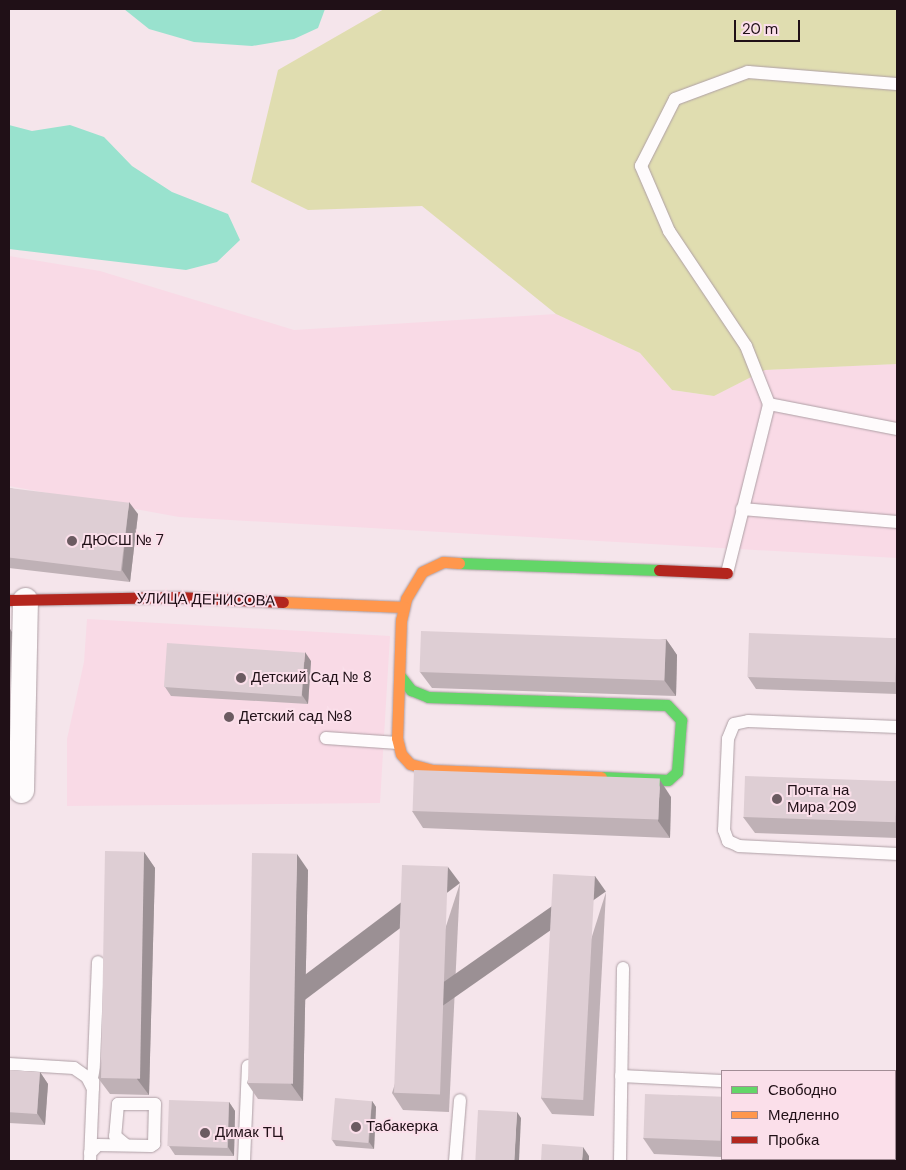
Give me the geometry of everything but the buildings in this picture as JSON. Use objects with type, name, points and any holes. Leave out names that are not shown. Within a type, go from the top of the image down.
[{"type":"street","points":[[400,676],[411,690],[428,697],[665,704],[680,720],[678,772],[664,781],[419,769],[403,758],[398,743],[400,676],[404,607],[422,572],[443,562],[727,573]]},
{"type":"street","name":"УЛИЦА ДЕНИСОВА","points":[[17,600],[177,597],[404,607]]},
{"type":"street","points":[[17,600],[21,790]]},
{"type":"street","points":[[399,718],[411,703],[428,697]]},
{"type":"lane","points":[[727,573],[769,404],[746,346],[670,230],[641,166],[675,99],[748,72],[897,84]]},
{"type":"lane","points":[[769,404],[897,428]]},
{"type":"lane","points":[[742,509],[897,522]]},
{"type":"lane","points":[[897,726],[748,721],[734,724],[728,738],[724,830],[728,841],[739,846],[897,854]]},
{"type":"lane","points":[[326,738],[398,743]]},
{"type":"lane","points":[[90,1157],[98,962]]},
{"type":"lane","points":[[620,1161],[623,968]]},
{"type":"lane","points":[[244,1161],[248,1057]]},
{"type":"lane","points":[[9,1064],[74,1068],[87,1077],[93,1090]]},
{"type":"lane","points":[[621,1076],[721,1081]]},
{"type":"lane","points":[[455,1161],[460,1100]]},
{"type":"lane","points":[[90,1157],[97,1145],[126,1145]]},
{"type":"shaded area","points":[[124,9],[325,9],[318,28],[294,39],[252,46],[194,42],[149,29]]},
{"type":"shaded area","points":[[384,9],[897,9],[897,364],[765,370],[714,396],[672,390],[640,353],[556,314],[422,206],[308,210],[251,182],[278,70]]},
{"type":"shaded area","points":[[9,125],[32,131],[70,125],[104,137],[132,166],[172,192],[228,214],[240,240],[217,262],[186,270],[9,249]]},
{"type":"shaded area","points":[[9,256],[100,271],[294,330],[556,314],[640,353],[672,390],[714,396],[765,370],[897,364],[897,558],[179,517],[9,486]]},
{"type":"shaded area","name":"Детский сад №8","points":[[87,619],[390,636],[380,803],[67,806],[67,739],[84,662]]},
{"type":"traffic: fast","points":[[459,563],[659,570]]},
{"type":"traffic: fast","points":[[400,676],[411,690],[428,697],[667,705],[681,720],[677,772],[668,780],[601,777]]},
{"type":"traffic: slow","points":[[459,563],[443,562],[422,572],[406,599],[401,620],[397,738],[401,754],[410,764],[432,770],[601,777]]},
{"type":"traffic: slow","points":[[283,602],[404,607]]},
{"type":"traffic: jam","points":[[659,570],[727,573]]},
{"type":"traffic: jam","points":[[9,600],[177,597],[283,602]]},
{"type":"place","name":"ДЮСШ № 7","points":[[72,541]]},
{"type":"place","name":"Детский Сад № 8","points":[[241,678]]},
{"type":"place","name":"Детский сад №8","points":[[229,717]]},
{"type":"place","name":"Почта на Мира 209","points":[[777,799]]},
{"type":"place","name":"Табакерка","points":[[356,1127]]},
{"type":"place","name":"Димак ТЦ","points":[[205,1133]]}]
